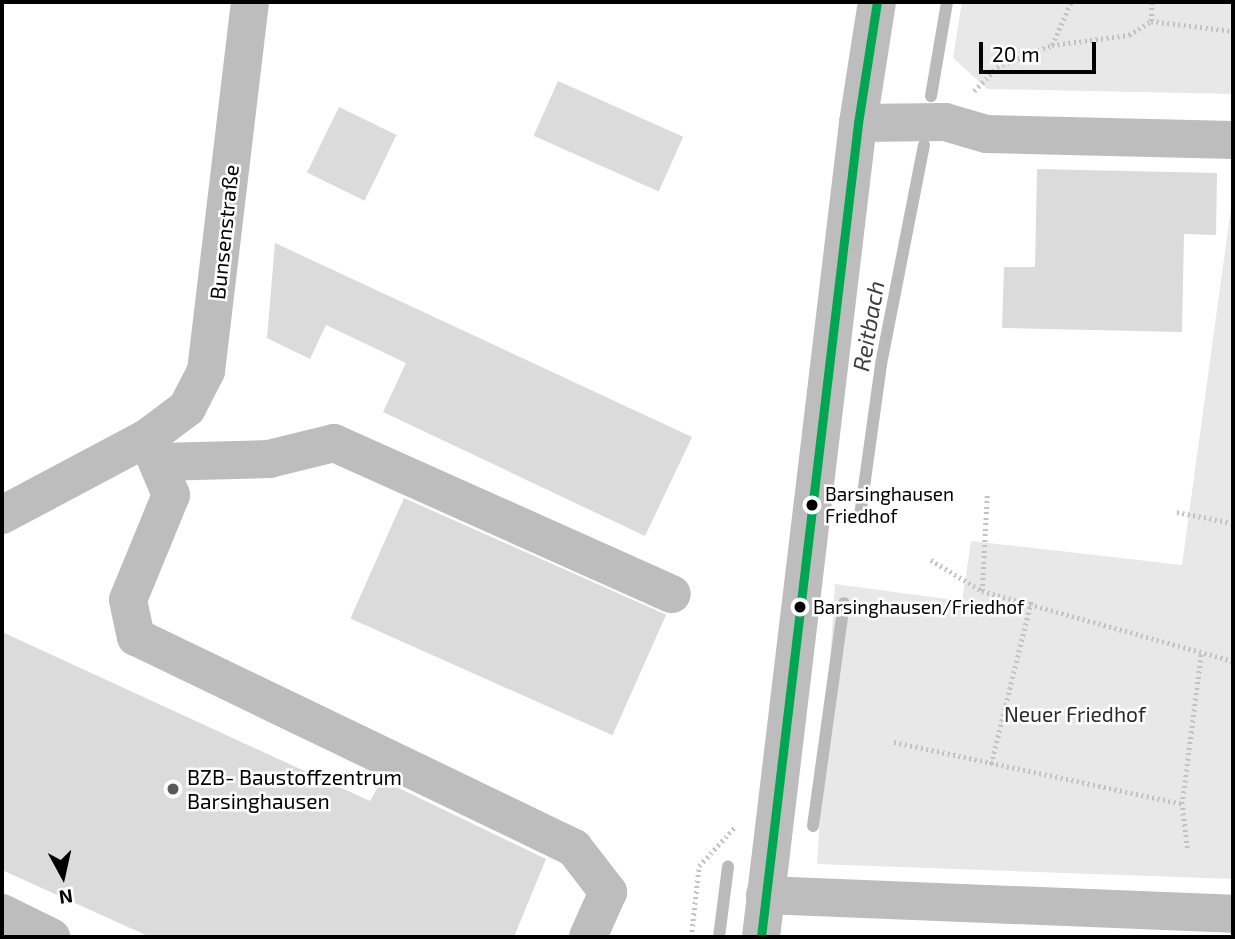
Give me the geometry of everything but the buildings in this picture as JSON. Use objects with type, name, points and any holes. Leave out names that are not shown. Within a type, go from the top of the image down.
[{"type":"street","name":"Bunsenstraße","points":[[2,515],[159,465],[205,371],[250,2]]},
{"type":"street","points":[[761,937],[858,123],[877,2]]},
{"type":"street","points":[[858,123],[945,122],[986,134],[1233,140]]},
{"type":"street","points":[[588,937],[608,892],[574,848],[136,637],[128,600],[159,465],[269,459],[334,443],[672,594]]},
{"type":"street","points":[[765,895],[1233,914]]},
{"type":"street","points":[[2,913],[51,937]]},
{"type":"path","points":[[1052,45],[1071,2]]},
{"type":"path","points":[[1151,21],[1152,2]]},
{"type":"path","points":[[945,122],[997,67],[1052,45],[1129,34],[1151,21],[1233,31]]},
{"type":"path","points":[[982,591],[987,495]]},
{"type":"path","points":[[1177,512],[1233,523]]},
{"type":"path","points":[[931,560],[982,591],[1031,601],[1201,654],[1233,661]]},
{"type":"path","points":[[991,764],[1031,601]]},
{"type":"path","points":[[1187,848],[1182,804],[1201,654]]},
{"type":"path","points":[[894,742],[1182,804]]},
{"type":"green space","points":[[962,2],[1233,2],[1233,94],[987,89],[953,58]]},
{"type":"green space","name":"Neuer Friedhof","points":[[1233,193],[1233,879],[817,864],[835,584],[962,601],[971,541],[1182,565]]},
{"type":"waterway","name":"Reitbach","points":[[931,96],[947,2]]},
{"type":"waterway","name":"Reitbach","points":[[860,516],[881,364],[924,145]]},
{"type":"waterway","name":"Reitbach","points":[[813,826],[844,603]]},
{"type":"waterway","name":"Reitbach","points":[[719,937],[728,867]]},
{"type":"transit line","points":[[761,937],[858,123],[877,2]]},
{"type":"place","name":"Barsinghausen Friedhof","points":[[812,505]]},
{"type":"place","name":"Barsinghausen/Friedhof","points":[[800,607]]},
{"type":"place","name":"BZB- Baustoffzentrum Barsinghausen","points":[[173,789]]}]
